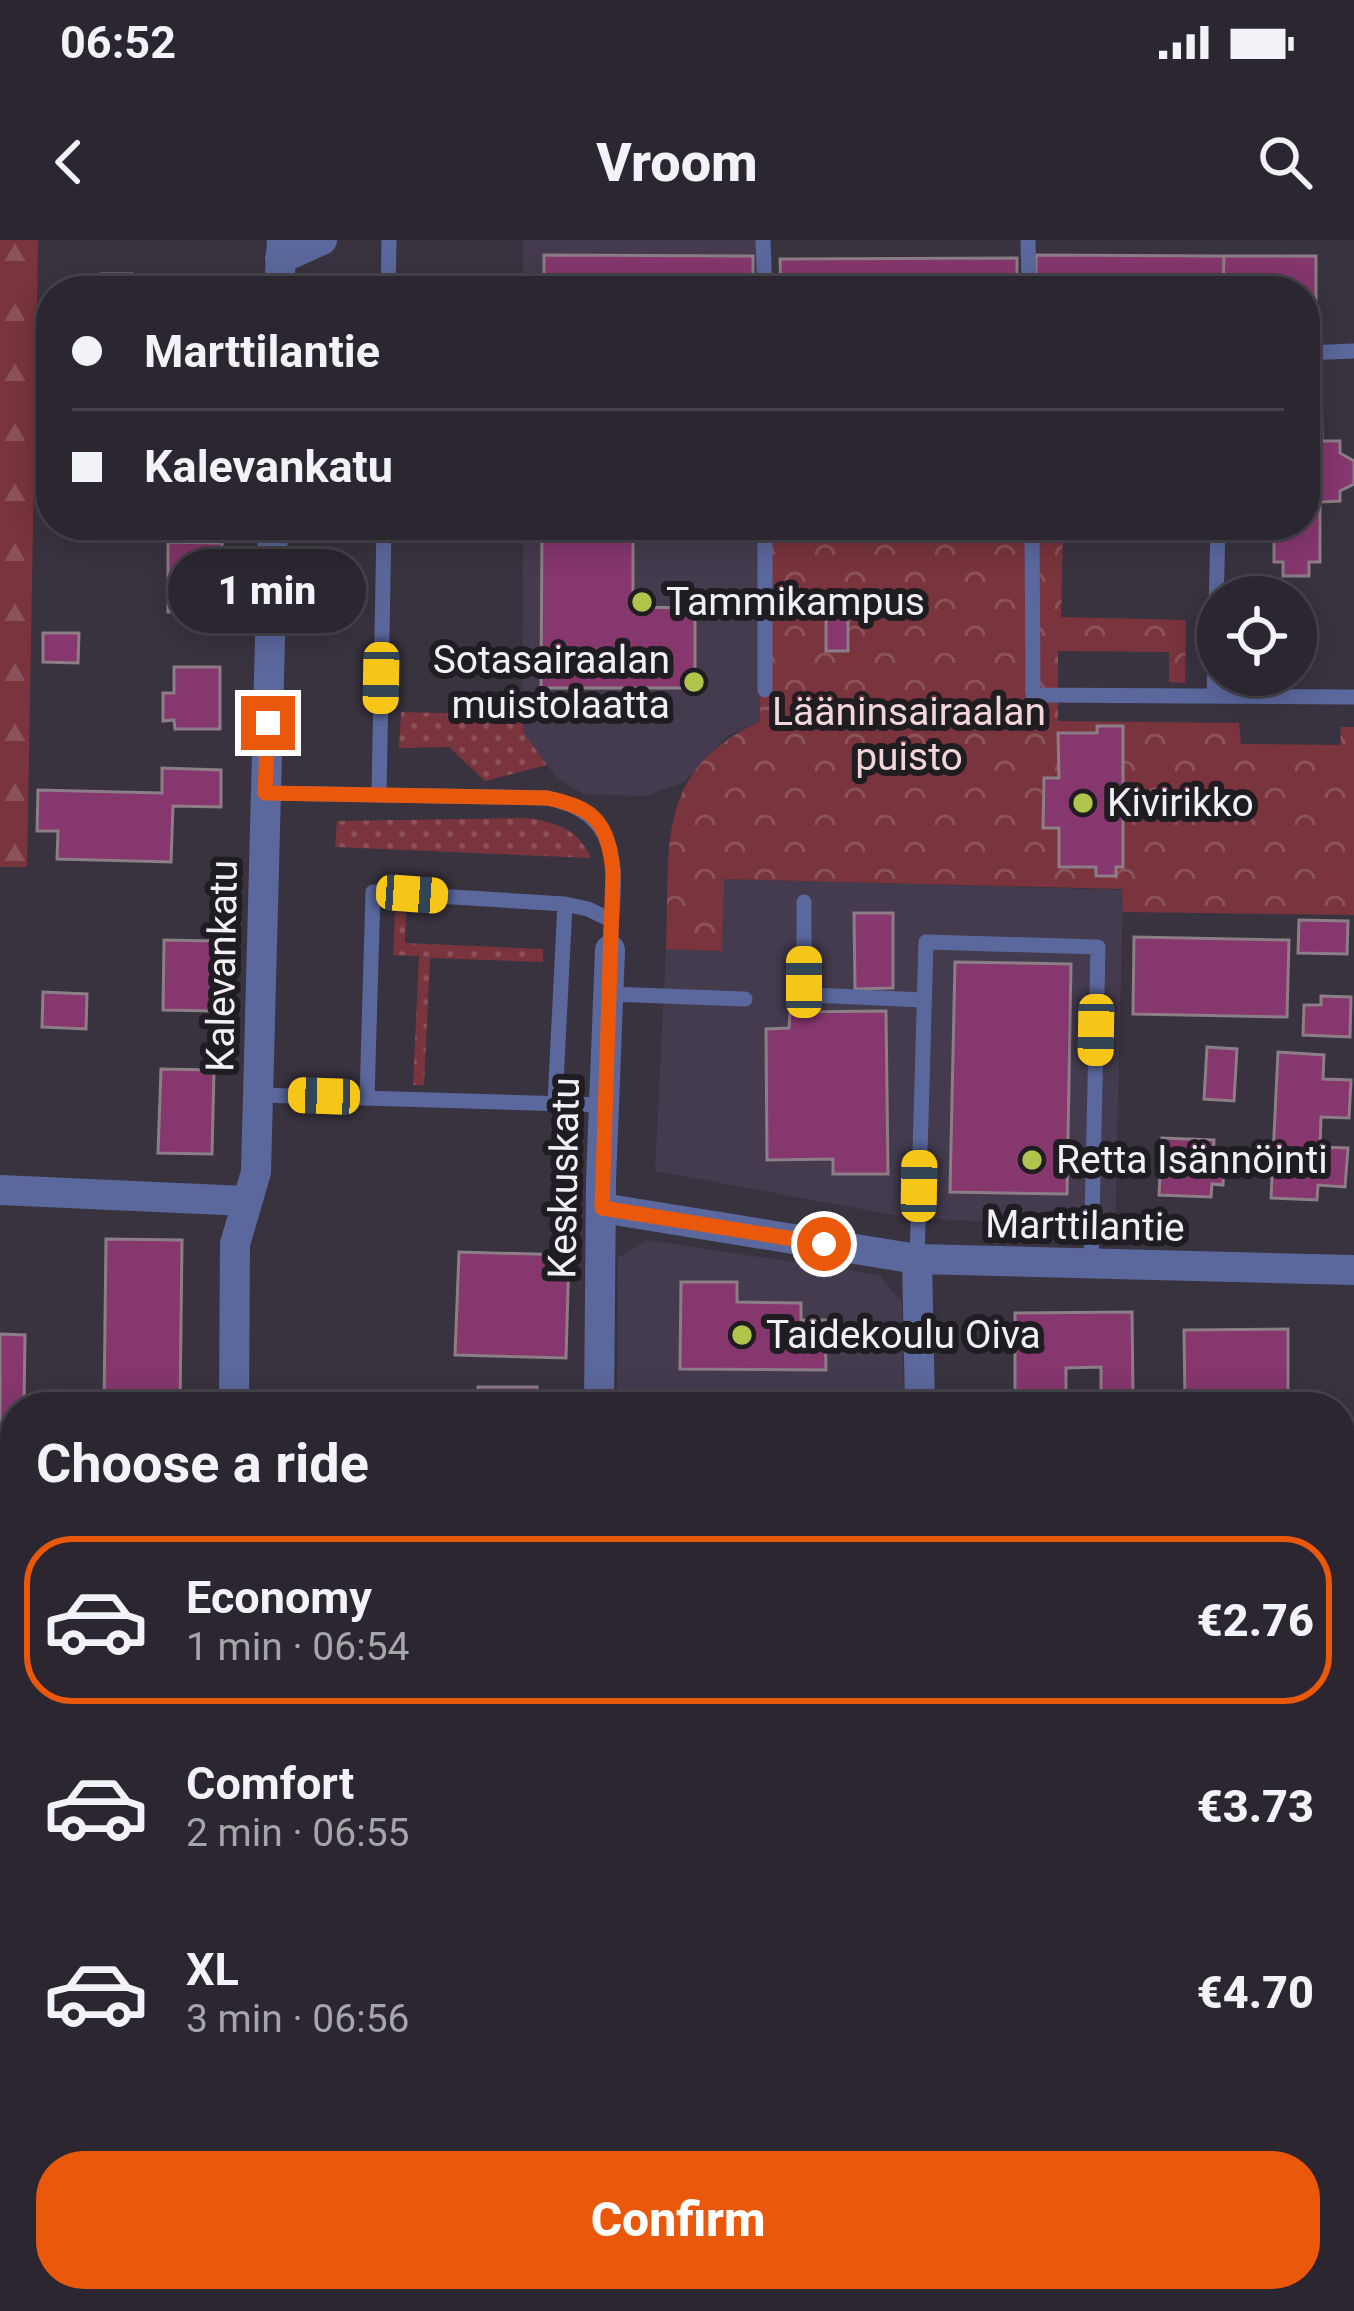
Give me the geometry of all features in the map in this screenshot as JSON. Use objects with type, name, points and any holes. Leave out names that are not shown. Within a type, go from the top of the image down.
[{"type":"street","points":[[281,249],[322,240]]},
{"type":"street","name":"Kalevankatu","points":[[234,1392],[235,1244],[256,1172],[273,540]]},
{"type":"street","name":"Keskuskatu","points":[[599,1392],[610,935]]},
{"type":"street","points":[[0,1190],[246,1201]]},
{"type":"street","name":"Marttilantie","points":[[602,1208],[917,1259],[1354,1270]]},
{"type":"street","points":[[917,1259],[920,1392]]},
{"type":"lane","points":[[388,276],[389,240]]},
{"type":"lane","points":[[763,240],[764,276]]},
{"type":"lane","points":[[1028,240],[1029,276]]},
{"type":"lane","points":[[1320,352],[1354,351]]},
{"type":"lane","points":[[379,795],[384,540]]},
{"type":"lane","points":[[765,540],[765,690]]},
{"type":"lane","points":[[1032,540],[1033,694],[1197,696]]},
{"type":"lane","points":[[1218,576],[1219,540]]},
{"type":"lane","points":[[1214,696],[1354,697]]},
{"type":"lane","points":[[265,793],[547,798],[572,803],[594,816],[610,846],[610,935]]},
{"type":"lane","points":[[368,1098],[373,892],[566,904],[588,909],[610,935]]},
{"type":"lane","points":[[804,902],[804,990],[812,995],[924,1000]]},
{"type":"lane","points":[[555,1103],[566,904]]},
{"type":"lane","points":[[917,1259],[926,942],[1098,947],[1091,1265]]},
{"type":"lane","points":[[608,994],[745,999]]},
{"type":"lane","points":[[258,1094],[604,1105]]},
{"type":"shaded area","points":[[523,240],[761,240],[761,276],[523,276]]},
{"type":"shaded area","name":"Tammikampus","points":[[523,540],[760,540],[760,721],[727,736],[684,782],[645,796],[583,794],[556,777],[522,732]]},
{"type":"shaded area","points":[[723,879],[1123,890],[1115,1229],[905,1217],[655,1171],[666,949],[721,951]]},
{"type":"shaded area","points":[[647,1240],[879,1275],[902,1303],[904,1392],[617,1392],[618,1258]]},
{"type":"green space","points":[[0,240],[38,240],[27,867],[0,867]]},
{"type":"green space","name":"Lääninsairaalan puisto","points":[[760,540],[1063,540],[1061,617],[1186,620],[1185,683],[1169,682],[1169,652],[1058,651],[1058,721],[1239,723],[1241,744],[1340,745],[1341,727],[1354,727],[1354,915],[1123,912],[1122,889],[724,879],[722,951],[666,949],[669,845],[684,789],[700,764],[725,741],[760,721]]},
{"type":"green space","points":[[401,712],[523,715],[523,732],[547,765],[485,781],[449,747],[399,748]]},
{"type":"green space","points":[[528,818],[566,829],[591,858],[335,847],[337,821]]},
{"type":"green space","points":[[395,912],[406,913],[405,943],[543,949],[543,962],[430,958],[424,1085],[413,1085],[419,956],[393,955]]},
{"type":"building","points":[[544,255],[753,256],[753,276],[544,276]]},
{"type":"building","points":[[1036,255],[1224,256],[1223,276],[1036,276]]},
{"type":"building","points":[[1224,256],[1316,256],[1316,276],[1223,276]]},
{"type":"building","points":[[1017,258],[1017,276],[781,276],[780,259]]},
{"type":"building","points":[[1320,378],[1322,441],[1340,441],[1340,453],[1354,461],[1354,484],[1340,491],[1340,501],[1320,502]]},
{"type":"building","points":[[542,540],[633,540],[633,607],[695,608],[695,688],[541,688]]},
{"type":"building","points":[[1274,540],[1320,540],[1320,562],[1309,562],[1309,576],[1283,576],[1283,562],[1274,562]]},
{"type":"building","points":[[168,542],[222,543],[222,612],[168,612]]},
{"type":"building","points":[[826,613],[848,613],[848,651],[826,651]]},
{"type":"building","points":[[43,633],[79,633],[78,663],[43,662]]},
{"type":"building","points":[[174,667],[220,667],[220,729],[175,729],[174,720],[163,721],[163,693],[174,693]]},
{"type":"building","name":"Kivirikko","points":[[1097,726],[1123,726],[1123,867],[1116,867],[1116,876],[1096,876],[1096,867],[1059,867],[1059,828],[1043,828],[1044,778],[1059,778],[1058,733],[1097,733]]},
{"type":"building","points":[[162,768],[221,770],[221,807],[173,806],[171,862],[57,859],[58,831],[37,831],[38,790],[162,793]]},
{"type":"building","points":[[854,913],[893,913],[893,988],[855,989]]},
{"type":"building","points":[[1299,920],[1348,921],[1347,954],[1298,953]]},
{"type":"building","points":[[1134,937],[1289,940],[1287,1017],[1133,1014]]},
{"type":"building","points":[[164,940],[215,941],[214,1011],[163,1010]]},
{"type":"building","points":[[955,962],[1071,964],[1067,1194],[950,1192]]},
{"type":"building","points":[[43,992],[87,994],[86,1029],[42,1027]]},
{"type":"building","points":[[1321,996],[1351,997],[1350,1037],[1303,1035],[1304,1005],[1321,1005]]},
{"type":"building","points":[[886,1011],[888,1174],[833,1174],[833,1159],[767,1160],[766,1029],[789,1028],[790,1012]]},
{"type":"building","points":[[1207,1047],[1237,1049],[1234,1101],[1204,1099]]},
{"type":"building","points":[[1278,1052],[1324,1055],[1323,1079],[1351,1080],[1349,1118],[1321,1117],[1320,1147],[1348,1148],[1345,1187],[1318,1185],[1317,1200],[1271,1198]]},
{"type":"building","points":[[161,1069],[214,1070],[212,1154],[158,1153]]},
{"type":"building","points":[[1162,1138],[1214,1140],[1213,1160],[1224,1161],[1223,1185],[1212,1184],[1211,1197],[1159,1195]]},
{"type":"building","points":[[106,1239],[182,1240],[180,1392],[104,1392]]},
{"type":"building","points":[[459,1252],[569,1255],[566,1358],[455,1355]]},
{"type":"building","points":[[681,1282],[737,1282],[737,1302],[801,1303],[801,1320],[825,1320],[826,1370],[680,1369]]},
{"type":"building","points":[[1132,1312],[1133,1392],[1101,1392],[1101,1367],[1066,1368],[1066,1392],[1015,1392],[1015,1313]]},
{"type":"building","points":[[1288,1329],[1288,1392],[1185,1392],[1184,1330]]},
{"type":"building","points":[[0,1334],[25,1335],[24,1392],[0,1392]]},
{"type":"building","points":[[478,1387],[537,1387],[537,1392],[478,1392]]},
{"type":"place","name":"Tammikampus","points":[[642,602]]},
{"type":"place","name":"Sotasairaalan muistolaatta","points":[[694,682]]},
{"type":"place","name":"Kivirikko","points":[[1083,803]]},
{"type":"place","name":"Retta Isännöinti","points":[[1032,1160]]},
{"type":"place","name":"Taidekoulu Oiva","points":[[742,1335]]},
{"type":"route","points":[[268,723],[265,793],[547,798],[572,803],[594,816],[610,846],[613,872],[602,1208],[824,1244]]}]
